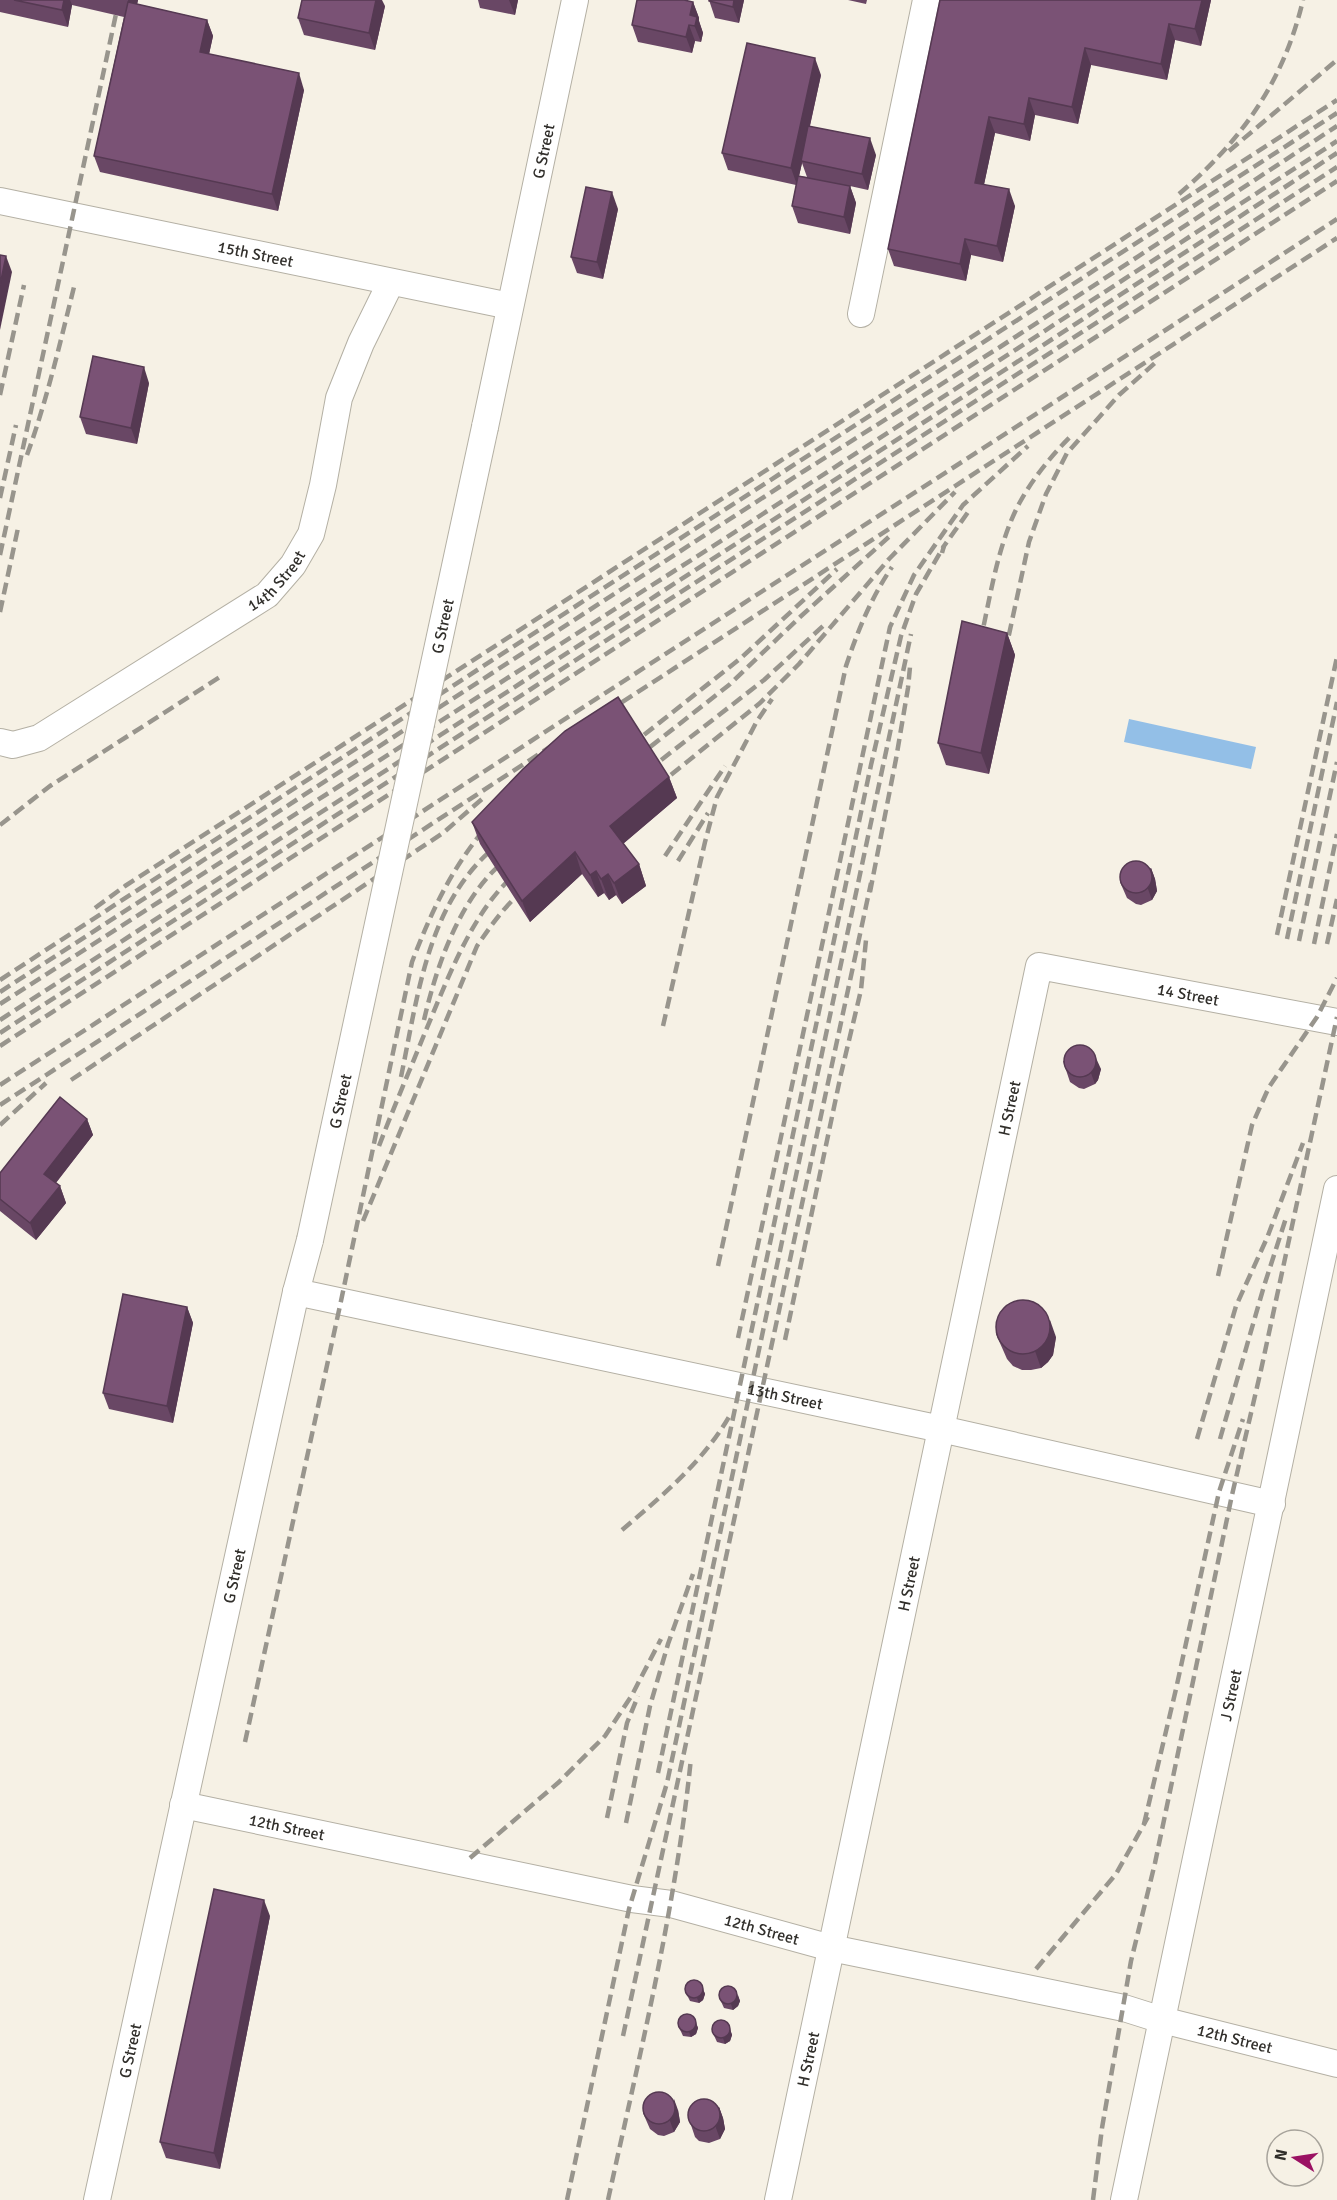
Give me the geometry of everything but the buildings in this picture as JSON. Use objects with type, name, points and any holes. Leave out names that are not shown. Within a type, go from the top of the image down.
[{"type":"lane","name":"G Street","points":[[97,2200],[296,1292],[310,1240],[575,0]]},
{"type":"lane","points":[[861,314],[926,0]]},
{"type":"lane","name":"15th Street","points":[[0,201],[510,306]]},
{"type":"lane","name":"14th Street","points":[[0,742],[13,745],[39,738],[267,596],[293,565],[311,534],[323,485],[339,398],[361,343],[391,282]]},
{"type":"lane","name":"14 Street","points":[[1039,966],[1337,1022]]},
{"type":"lane","name":"H Street","points":[[778,2200],[1039,966]]},
{"type":"lane","name":"J Street","points":[[1124,2200],[1337,1189]]},
{"type":"lane","name":"13th Street","points":[[296,1292],[941,1429],[1272,1504]]},
{"type":"lane","name":"12th Street","points":[[183,1805],[632,1899],[671,1904],[831,1948],[1124,2008],[1162,2020],[1337,2064]]},
{"type":"water","points":[[1129,719],[1256,747],[1251,769],[1124,742]]},
{"type":"railway","points":[[0,555],[119,0]]},
{"type":"railway","points":[[1179,194],[1222,152],[1258,107],[1284,57],[1303,0]]},
{"type":"railway","points":[[1229,151],[1337,60]]},
{"type":"railway","points":[[95,908],[125,886],[1337,100]]},
{"type":"railway","points":[[0,980],[1337,113]]},
{"type":"railway","points":[[0,992],[804,471],[1000,347],[1337,126]]},
{"type":"railway","points":[[0,1004],[738,530],[1337,141]]},
{"type":"railway","points":[[0,1020],[1337,153]]},
{"type":"railway","points":[[0,1033],[1337,167]]},
{"type":"railway","points":[[0,1046],[1337,181]]},
{"type":"railway","points":[[0,1085],[1337,219]]},
{"type":"railway","points":[[607,712],[1337,238]]},
{"type":"railway","points":[[0,395],[24,285]]},
{"type":"railway","points":[[27,455],[47,392],[74,287]]},
{"type":"railway","points":[[1005,653],[1029,542],[1046,494],[1067,453],[1119,395],[1155,363]]},
{"type":"railway","points":[[0,498],[16,425]]},
{"type":"railway","points":[[980,643],[996,571],[1012,518],[1037,476],[1071,436]]},
{"type":"railway","points":[[738,1338],[890,627],[914,575],[963,505],[1028,446]]},
{"type":"railway","points":[[657,786],[760,703],[799,664],[889,559],[955,492]]},
{"type":"railway","points":[[942,553],[944,546],[971,508]]},
{"type":"railway","points":[[0,612],[18,528]]},
{"type":"railway","points":[[636,758],[729,685],[891,535]]},
{"type":"railway","points":[[658,1773],[871,765],[901,636],[916,594],[944,546]]},
{"type":"railway","points":[[718,1266],[846,666],[866,615],[892,567]]},
{"type":"railway","points":[[630,746],[741,658],[837,569]]},
{"type":"railway","points":[[647,771],[764,680],[823,626]]},
{"type":"railway","points":[[567,2200],[629,1909],[667,1783],[911,634]]},
{"type":"railway","points":[[1277,935],[1337,657]]},
{"type":"railway","points":[[870,892],[896,759],[910,667]]},
{"type":"railway","points":[[0,825],[50,786],[223,675]]},
{"type":"railway","points":[[663,1026],[717,797],[757,721],[772,699]]},
{"type":"railway","points":[[1287,939],[1337,702]]},
{"type":"railway","points":[[0,1105],[553,745]]},
{"type":"railway","points":[[1299,941],[1337,762]]},
{"type":"railway","points":[[665,856],[725,766]]},
{"type":"railway","points":[[71,1080],[443,833],[482,799]]},
{"type":"railway","points":[[678,861],[708,813]]},
{"type":"railway","points":[[245,1742],[412,962],[427,925],[454,872],[489,824]]},
{"type":"railway","points":[[1314,944],[1337,834]]},
{"type":"railway","points":[[401,1077],[421,981],[442,920],[457,891],[476,865],[500,843]]},
{"type":"railway","points":[[424,1020],[436,976],[464,910],[491,873],[508,858]]},
{"type":"railway","points":[[379,1146],[462,948],[487,906],[517,873]]},
{"type":"railway","points":[[623,2036],[871,883]]},
{"type":"railway","points":[[363,1221],[477,946],[506,907],[527,887]]},
{"type":"railway","points":[[1327,944],[1337,899]]},
{"type":"railway","points":[[785,1340],[861,990],[866,940]]},
{"type":"railway","points":[[1218,1276],[1252,1125],[1269,1087],[1317,1017],[1337,978]]},
{"type":"railway","points":[[1093,2200],[1102,2128],[1131,1961],[1155,1863],[1232,1495],[1337,1017]]},
{"type":"railway","points":[[0,1125],[46,1083]]},
{"type":"railway","points":[[1197,1439],[1236,1306],[1267,1238],[1303,1143]]},
{"type":"railway","points":[[1220,1439],[1286,1218]]},
{"type":"railway","points":[[622,1530],[695,1463],[720,1432],[730,1415]]},
{"type":"railway","points":[[1144,1824],[1219,1492],[1243,1419]]},
{"type":"railway","points":[[626,1823],[650,1706],[668,1644],[693,1574]]},
{"type":"railway","points":[[470,1858],[559,1782],[605,1736],[632,1695],[661,1639]]},
{"type":"railway","points":[[607,1818],[627,1723],[638,1696]]},
{"type":"railway","points":[[608,2200],[667,1925],[691,1758]]},
{"type":"railway","points":[[1036,1969],[1116,1874],[1148,1817]]}]
